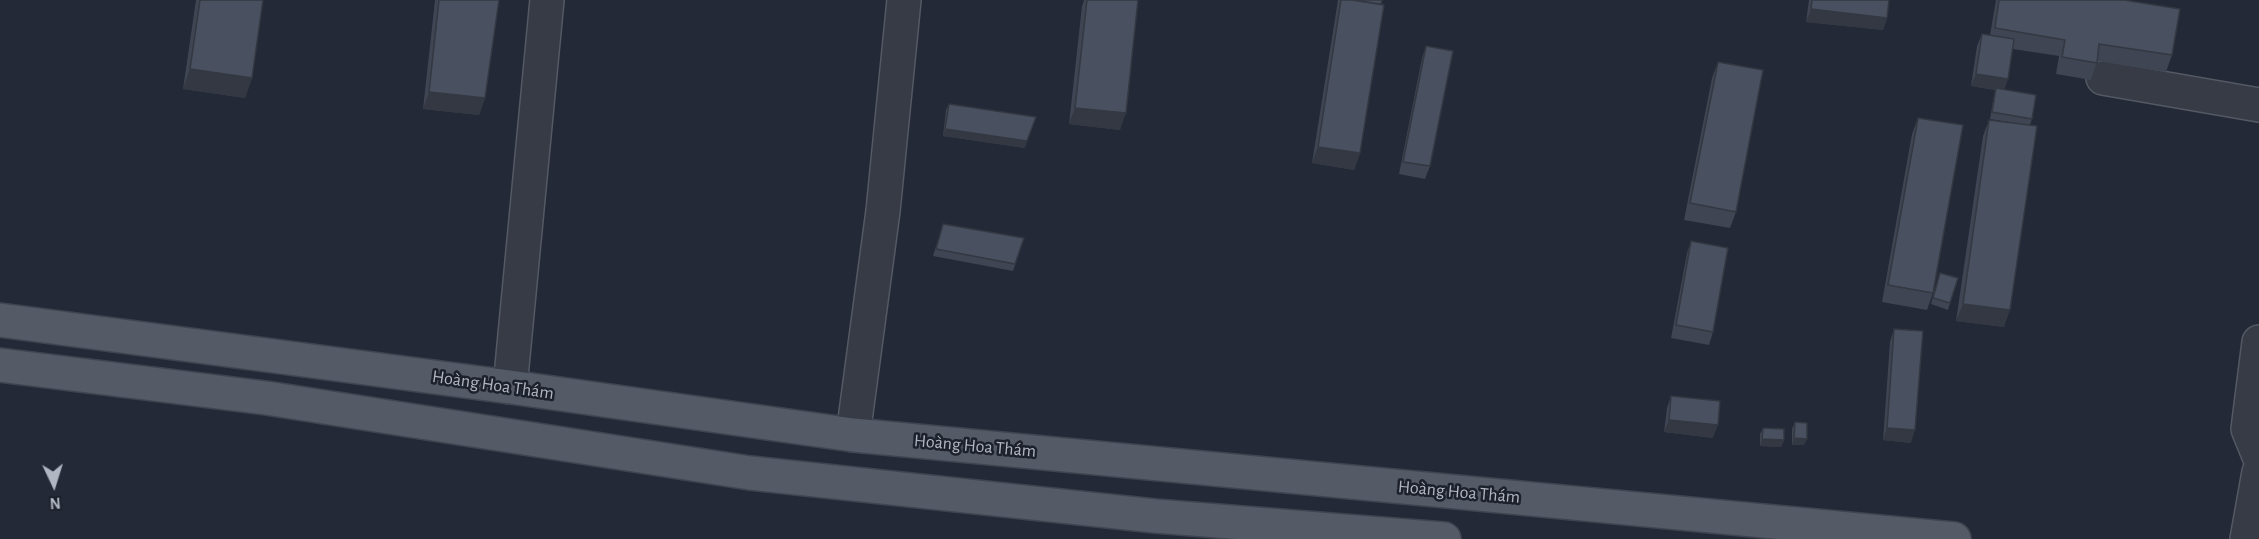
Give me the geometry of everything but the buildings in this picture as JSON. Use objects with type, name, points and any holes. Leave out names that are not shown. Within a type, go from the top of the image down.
[{"type":"main road","name":"Hoàng Hoa Thám","points":[[0,320],[853,435],[1954,539]]},
{"type":"main road","points":[[0,365],[266,399],[750,472],[1155,516],[1444,539]]},
{"type":"main road","points":[[1155,516],[1165,464]]},
{"type":"street","points":[[510,387],[547,0]]},
{"type":"street","points":[[853,435],[884,211],[904,0]]},
{"type":"street","points":[[2103,78],[2259,105]]},
{"type":"street","points":[[2259,342],[2248,429],[2259,456]]},
{"type":"street","points":[[2247,539],[2259,472]]}]
